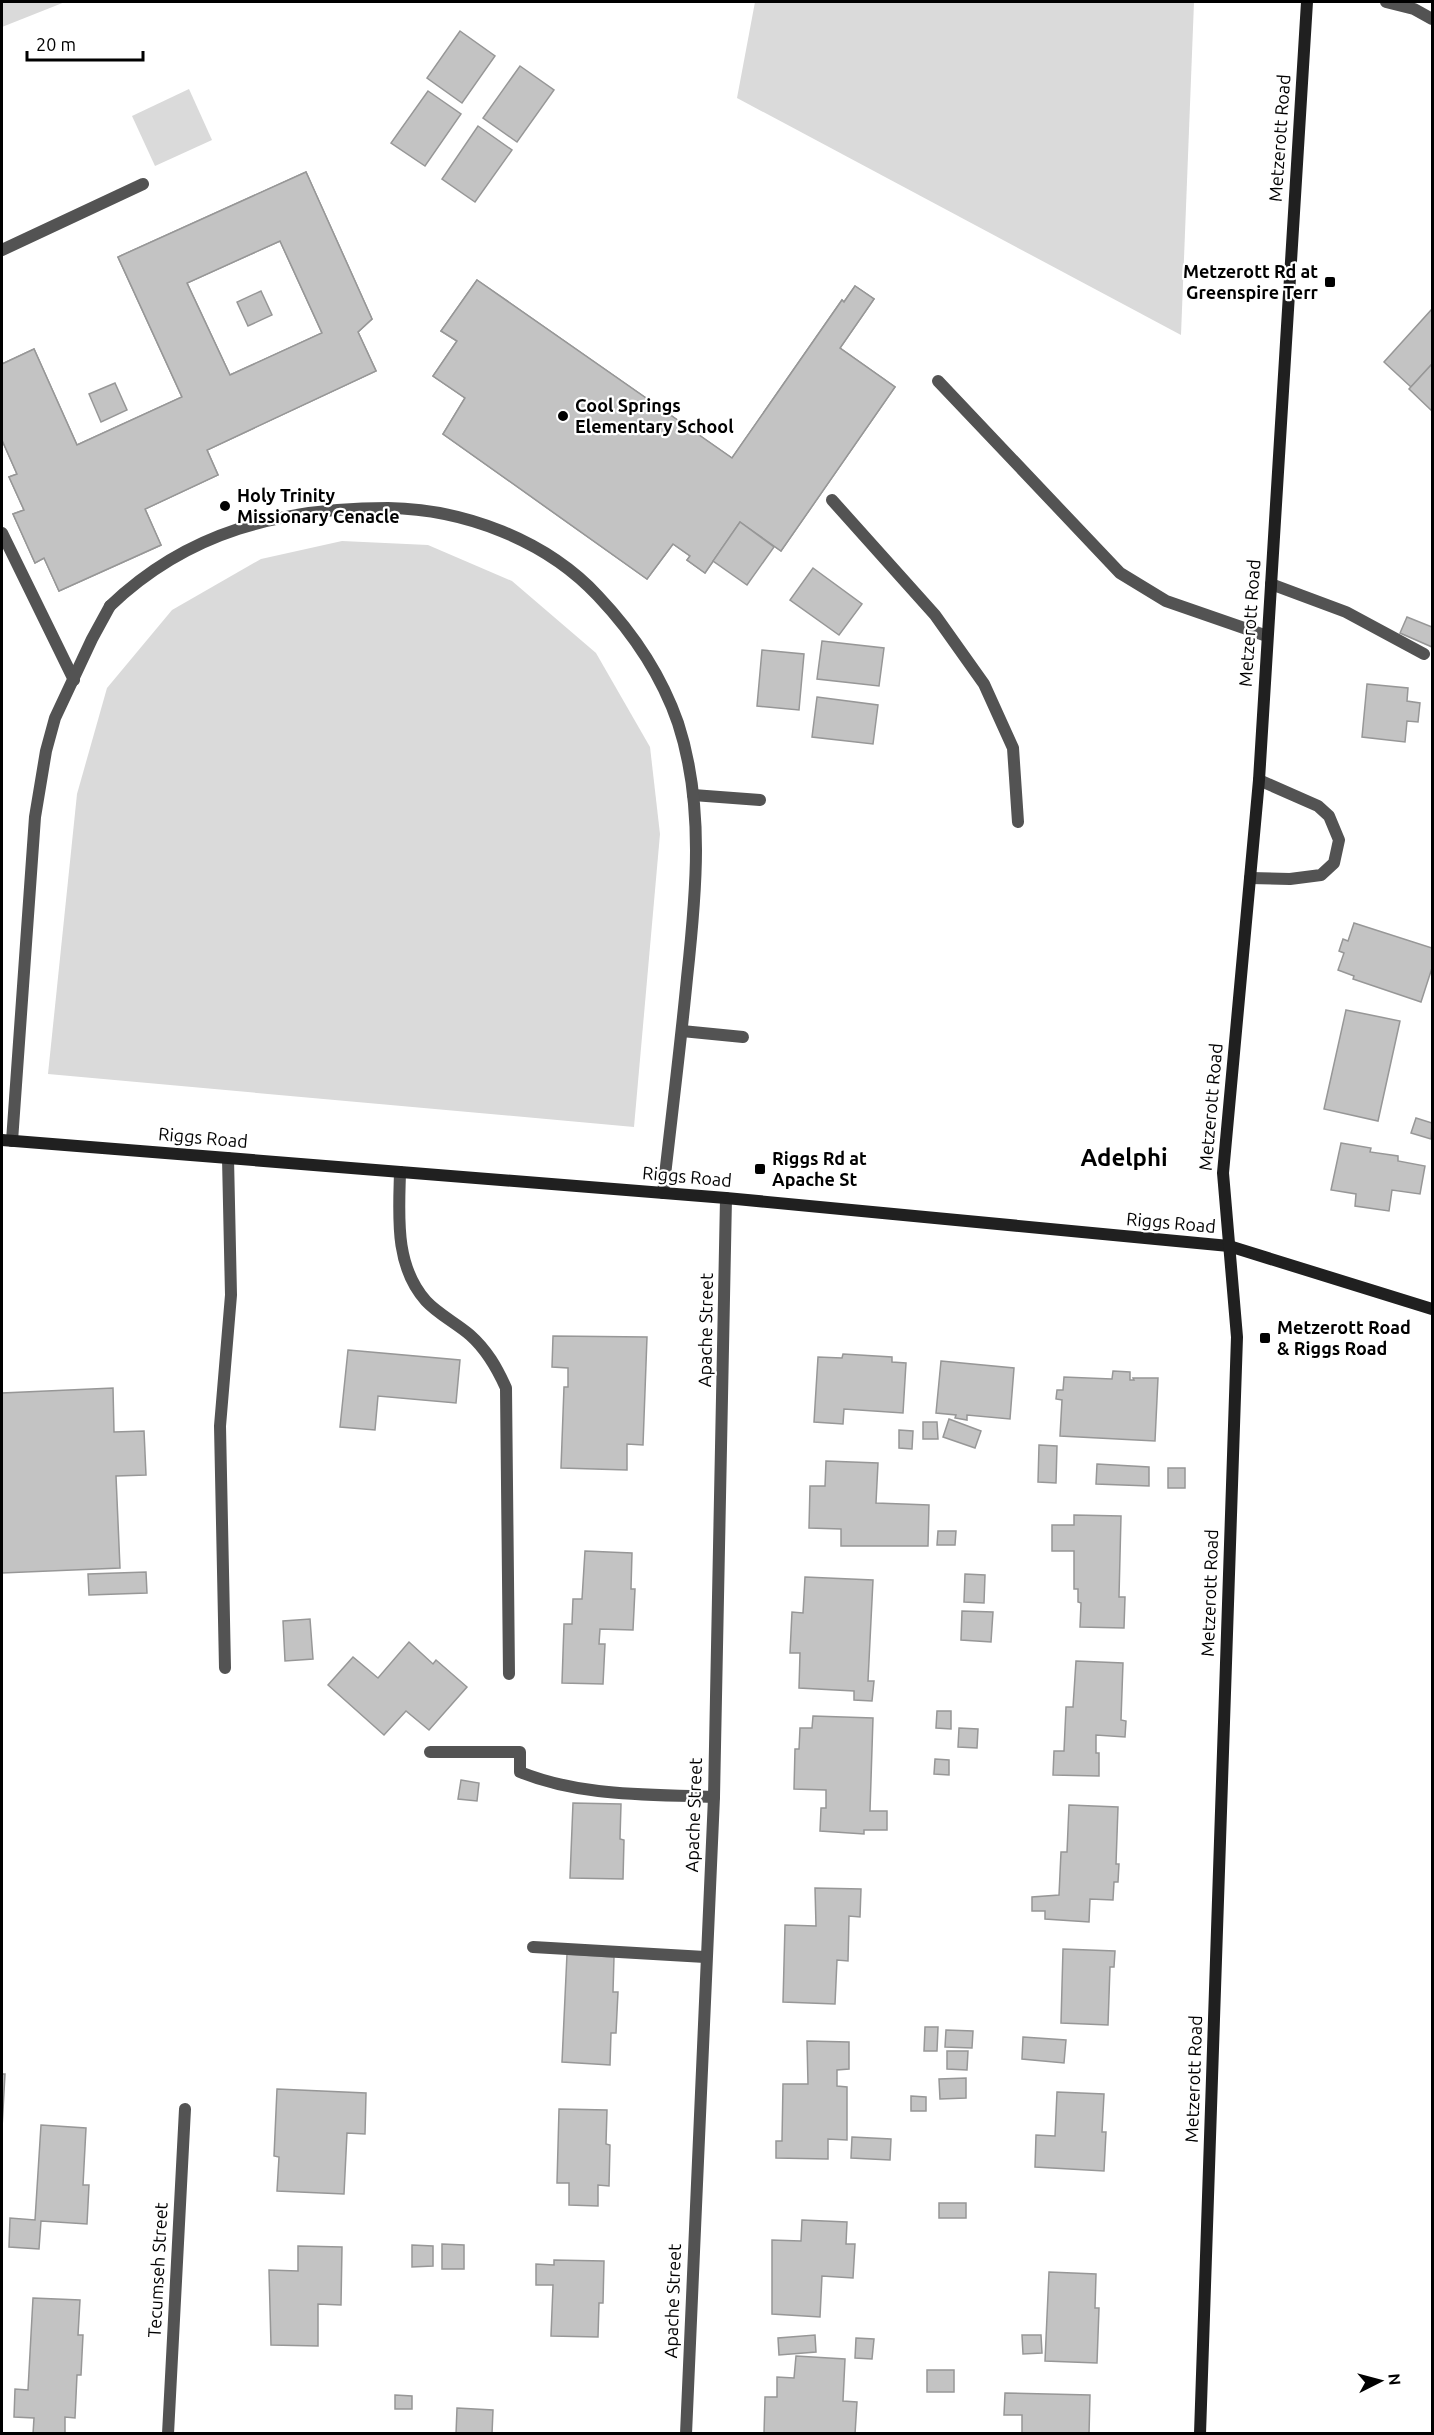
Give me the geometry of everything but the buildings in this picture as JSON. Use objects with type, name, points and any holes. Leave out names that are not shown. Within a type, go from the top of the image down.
[{"type":"street","name":"Metzerott Road","points":[[1200,2433],[1237,1337],[1222,1173],[1258,780],[1307,2]]},
{"type":"street","points":[[1386,2],[1414,9],[1432,19]]},
{"type":"street","points":[[2,250],[143,184]]},
{"type":"street","points":[[939,381],[1120,573],[1166,601],[1267,636]]},
{"type":"street","points":[[832,500],[935,615],[984,684],[1013,748],[1018,822]]},
{"type":"street","points":[[7,1140],[35,817],[46,751],[55,718],[110,606],[153,569],[206,542],[258,522],[292,514],[349,508],[442,512],[475,521],[556,558],[580,577],[638,641],[662,683],[679,726],[693,795],[696,834],[694,910],[663,1193]]},
{"type":"street","points":[[2,533],[74,680]]},
{"type":"street","points":[[1271,584],[1346,612],[1424,654]]},
{"type":"street","points":[[1250,879],[1290,879],[1321,874],[1334,863],[1339,840],[1329,816],[1318,806],[1258,780]]},
{"type":"street","points":[[693,795],[760,800]]},
{"type":"street","points":[[682,1031],[743,1037]]},
{"type":"street","name":"Riggs Road","points":[[7,1140],[726,1198],[1229,1246],[1432,1309]]},
{"type":"street","points":[[225,1668],[220,1426],[231,1295],[228,1158]]},
{"type":"street","points":[[400,1172],[399,1235],[407,1268],[425,1300],[472,1336],[494,1361],[506,1388],[508,1674]]},
{"type":"street","name":"Apache Street","points":[[686,2433],[705,1956],[714,1797],[726,1198]]},
{"type":"street","points":[[430,1752],[520,1752],[520,1772],[552,1785],[603,1792],[714,1797]]},
{"type":"street","points":[[533,1947],[705,1956]]},
{"type":"street","name":"Tecumseh Street","points":[[168,2433],[185,2109]]},
{"type":"shaded area","points":[[2,2],[65,2],[2,27]]},
{"type":"shaded area","points":[[755,2],[1194,2],[1181,335],[737,98]]},
{"type":"shaded area","points":[[189,89],[212,140],[155,166],[132,116]]},
{"type":"shaded area","points":[[342,541],[428,545],[512,581],[596,653],[650,747],[660,834],[634,1127],[48,1074],[77,794],[107,688],[172,610],[261,559]]},
{"type":"place","name":"Metzerott Rd at Greenspire Terr","points":[[1330,282]]},
{"type":"place","name":"Cool Springs Elementary School","points":[[563,416]]},
{"type":"place","name":"Holy Trinity Missionary Cenacle","points":[[225,506]]},
{"type":"place","name":"Riggs Rd at Apache St","points":[[760,1169]]},
{"type":"place","name":"Metzerott Road & Riggs Road","points":[[1265,1338]]},
{"type":"district","name":"Adelphi","points":[[1124,1158]]}]
